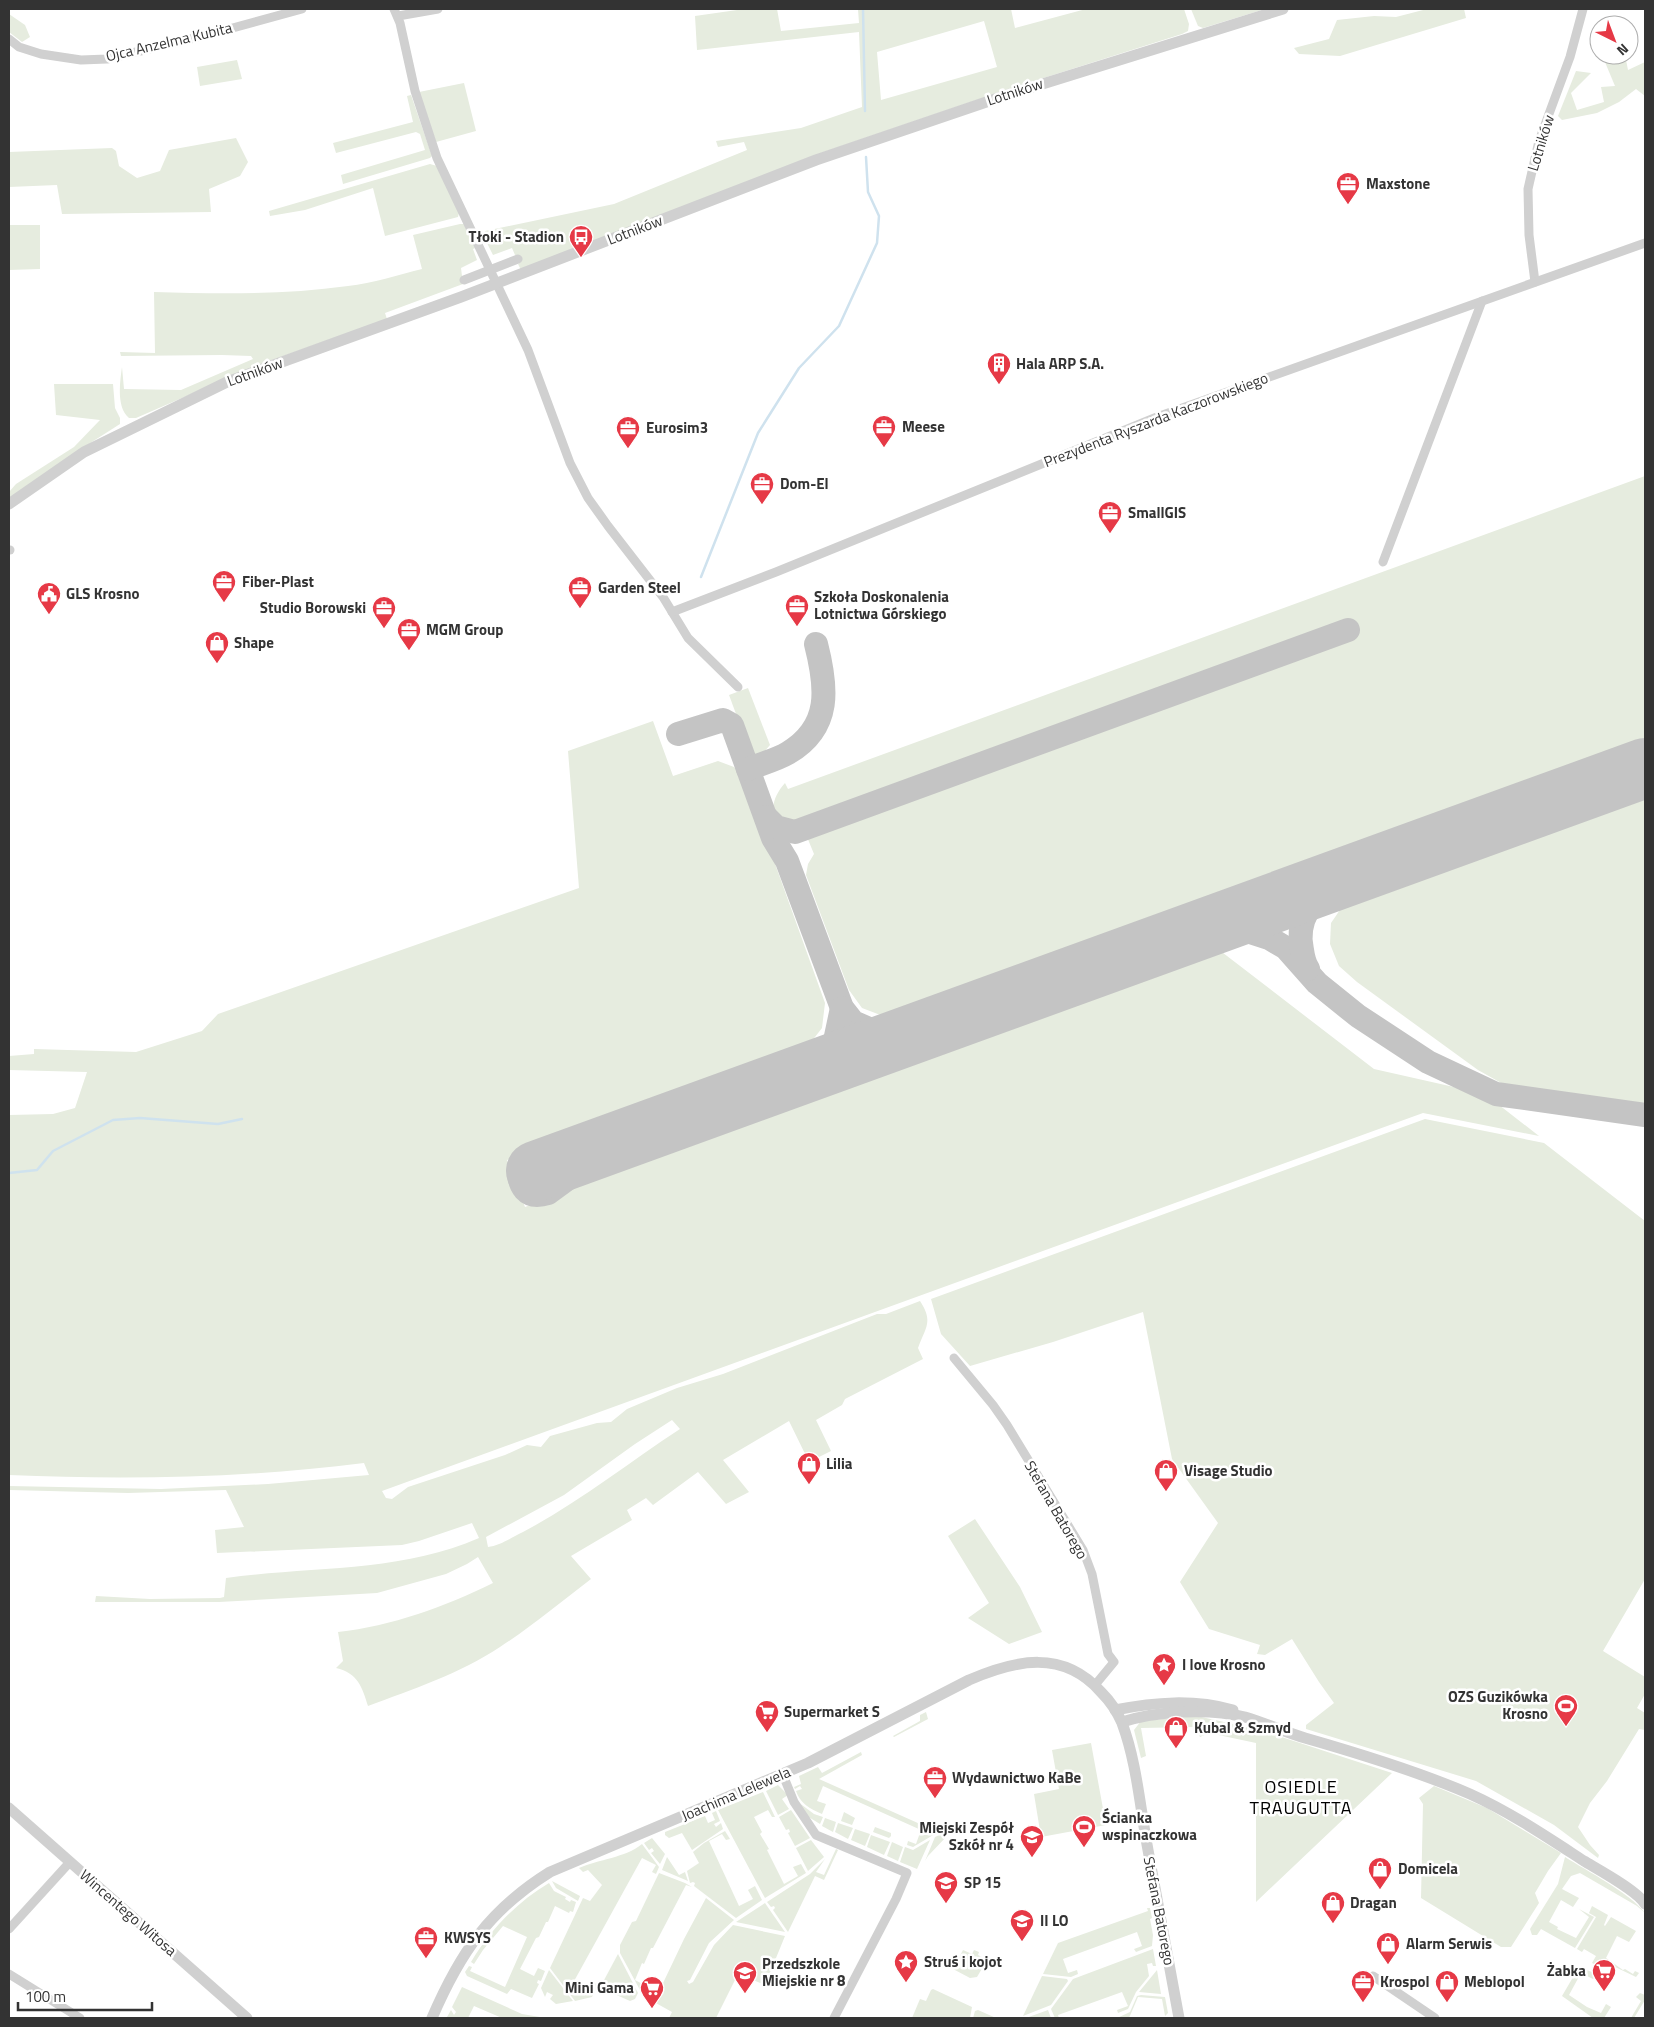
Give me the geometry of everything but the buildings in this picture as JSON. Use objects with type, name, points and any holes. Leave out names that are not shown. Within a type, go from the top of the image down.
[{"type":"street","name":"Ojca Anzelma Kubita","points":[[9,39],[19,47],[41,54],[81,60],[107,59],[207,35],[302,9]]},
{"type":"street","points":[[438,9],[396,12],[415,91],[437,158],[464,218],[498,283],[528,350],[558,433],[579,481],[608,526],[642,569],[688,638],[738,687]]},
{"type":"street","name":"Lotników","points":[[9,504],[84,452],[227,382],[498,283],[816,160],[1004,96],[1283,9]]},
{"type":"street","name":"Lotników","points":[[1536,282],[1529,235],[1528,189],[1539,142],[1570,57],[1583,9]]},
{"type":"street","name":"Prezydenta Ryszarda Kaczorowskiego","points":[[672,612],[768,576],[1157,417],[1645,243]]},
{"type":"street","points":[[464,280],[518,259]]},
{"type":"street","points":[[1383,562],[1482,301]]},
{"type":"street","name":"Stefana Batorego","points":[[954,1358],[1007,1425],[1082,1550],[1092,1574],[1108,1654],[1114,1662],[1095,1684],[1122,1722],[1136,1779],[1179,2018]]},
{"type":"street","name":"Joachima Lelewela","points":[[432,2018],[453,1974],[479,1932],[500,1910],[531,1884],[574,1860],[782,1775],[989,1671],[1018,1663],[1045,1662],[1069,1667],[1095,1684]]},
{"type":"street","points":[[1115,1710],[1182,1702],[1212,1704],[1237,1711],[1245,1717],[1289,1734],[1378,1761],[1472,1795],[1534,1827],[1644,1901]]},
{"type":"street","points":[[1122,1722],[1173,1712],[1245,1717]]},
{"type":"street","points":[[782,1775],[794,1802],[816,1835],[908,1873],[896,1900],[834,2018]]},
{"type":"street","name":"Wincentego Witosa","points":[[9,1808],[247,2018]]},
{"type":"street","points":[[9,1929],[70,1862]]},
{"type":"street","points":[[1373,1976],[1435,2018]]},
{"type":"street","points":[[10,1978],[80,2018]]},
{"type":"shaded area","points":[[744,9],[777,9],[781,31],[859,23],[858,9],[1011,9],[1015,28],[1086,9],[1184,9],[1189,24],[1188,31],[1182,34],[1006,90],[821,153],[521,270],[518,264],[521,262],[512,248],[493,255],[487,243],[481,240],[486,235],[485,231],[614,204],[747,150],[744,142],[718,147],[716,141],[801,128],[862,107],[859,32],[697,50],[695,16]],"holes":[[[984,21],[997,67],[881,100],[877,52]]]},
{"type":"shaded area","points":[[1191,9],[1265,9],[1203,28],[1198,26]]},
{"type":"shaded area","points":[[1427,9],[1464,9],[1466,18],[1340,56],[1299,54],[1294,48],[1329,39],[1337,20],[1374,16],[1396,17]]},
{"type":"shaded area","points":[[9,14],[25,25],[30,37],[22,42],[9,32]]},
{"type":"shaded area","points":[[237,60],[242,79],[200,86],[197,67]]},
{"type":"shaded area","points":[[1645,62],[1645,96],[1636,89],[1619,102],[1597,113],[1562,120],[1558,116],[1576,71],[1591,73],[1571,93],[1577,110],[1604,102],[1601,87],[1615,86],[1606,65],[1627,65],[1628,70]]},
{"type":"shaded area","points":[[464,83],[476,131],[436,142],[419,92]]},
{"type":"shaded area","points":[[411,95],[432,156],[343,184],[341,175],[425,150],[420,134],[416,132],[336,153],[333,143],[413,122],[407,96]]},
{"type":"shaded area","points":[[236,138],[248,162],[240,176],[209,189],[211,212],[62,214],[57,185],[9,187],[9,152],[112,148],[116,151],[119,166],[137,178],[160,171],[169,150]]},
{"type":"shaded area","points":[[430,164],[437,166],[459,213],[458,217],[385,236],[373,188],[305,210],[270,216],[269,211]]},
{"type":"shaded area","points":[[464,224],[475,248],[473,249],[477,260],[461,268],[463,284],[385,313],[387,319],[258,365],[136,418],[129,418],[122,408],[120,380],[122,367],[124,389],[181,390],[253,359],[251,356],[222,355],[121,356],[120,352],[155,353],[154,292],[275,292],[324,289],[376,281],[422,269],[413,235]]},
{"type":"shaded area","points":[[9,225],[40,225],[40,269],[9,270]]},
{"type":"shaded area","points":[[54,384],[113,384],[115,408],[120,418],[120,424],[9,499],[9,492],[16,484],[74,447],[100,420],[56,415]]},
{"type":"shaded area","points":[[1645,476],[1645,746],[902,1017],[883,1016],[862,1008],[849,990],[806,875],[808,864],[814,854],[807,837],[1352,635],[1347,624],[797,824],[780,819],[774,809],[776,797],[785,783],[788,789]]},
{"type":"shaded area","points":[[748,688],[770,745],[760,755],[755,757],[752,757],[729,695]]},
{"type":"shaded area","points":[[653,721],[673,776],[718,761],[734,767],[745,780],[825,1003],[822,1028],[808,1046],[792,1057],[507,1160],[525,1207],[562,1193],[594,1171],[1214,946],[1374,1069],[1485,1094],[1539,1136],[1423,1113],[382,1491],[386,1498],[392,1499],[408,1487],[505,1455],[527,1445],[541,1447],[550,1436],[597,1423],[611,1422],[627,1409],[677,1388],[723,1374],[877,1314],[886,1314],[920,1301],[927,1314],[927,1325],[918,1348],[923,1359],[845,1399],[842,1405],[816,1420],[831,1451],[809,1462],[789,1421],[723,1460],[749,1492],[726,1504],[698,1472],[653,1505],[646,1498],[627,1510],[632,1520],[571,1556],[591,1579],[535,1623],[469,1665],[368,1706],[364,1693],[354,1677],[336,1668],[343,1661],[338,1632],[378,1625],[417,1614],[456,1600],[493,1583],[478,1557],[446,1574],[377,1593],[219,1602],[95,1602],[96,1596],[150,1599],[220,1598],[224,1597],[226,1578],[386,1563],[449,1549],[479,1538],[472,1523],[402,1545],[217,1553],[215,1530],[244,1527],[226,1490],[128,1493],[9,1490],[9,1486],[161,1489],[268,1484],[369,1475],[364,1463],[231,1475],[98,1477],[9,1475],[9,1115],[53,1114],[75,1108],[87,1072],[9,1070],[9,1056],[34,1054],[34,1049],[136,1052],[202,1031],[218,1014],[579,888],[568,751]],"holes":[[[672,1420],[680,1429],[543,1521],[506,1541],[488,1547],[486,1537],[564,1495]]]},
{"type":"shaded area","points":[[1645,790],[1645,1107],[1527,1090],[1503,1084],[1478,1070],[1357,982],[1339,966],[1330,944],[1331,923],[1344,904],[1363,892]]},
{"type":"shaded area","points":[[1425,1119],[1544,1143],[1645,1221],[1645,1579],[1603,1651],[1645,1677],[1645,1694],[1637,1708],[1645,1713],[1645,1730],[1639,1729],[1607,1781],[1590,1803],[1578,1827],[1599,1855],[1598,1858],[1554,1825],[1476,1781],[1306,1729],[1306,1725],[1334,1703],[1292,1639],[1265,1655],[1257,1654],[1260,1645],[1209,1629],[1180,1582],[1218,1523],[1172,1459],[1143,1312],[1053,1342],[970,1366],[941,1334],[931,1299]]},
{"type":"shaded area","points":[[975,1519],[1020,1587],[1042,1632],[1009,1644],[968,1618],[989,1603],[948,1536]]},
{"type":"shaded area","points":[[926,1712],[928,1719],[893,1736],[920,1721],[920,1715]]},
{"type":"shaded area","points":[[1197,1716],[1260,1730],[1392,1773],[1256,1902],[1256,1743],[1209,1733],[1200,1737],[1195,1727],[1141,1728],[1146,1756],[1141,1758],[1134,1730],[1141,1721]]},
{"type":"shaded area","points":[[1091,1743],[1106,1825],[1041,1837],[1034,1794],[1059,1789],[1052,1750]]},
{"type":"shaded area","points":[[861,1752],[862,1755],[819,1779],[938,1832],[913,1847],[907,1845],[908,1841],[916,1844],[921,1830],[823,1786],[817,1801],[826,1804],[822,1814],[810,1808],[800,1799],[796,1791],[802,1789],[800,1786],[795,1789],[794,1787],[801,1784],[799,1776],[818,1767],[822,1773]]},
{"type":"shaded area","points":[[778,1785],[788,1795],[782,1799],[789,1809],[778,1815],[766,1791]]},
{"type":"shaded area","points":[[1434,1786],[1487,1808],[1561,1853],[1535,1893],[1539,1903],[1511,1947],[1501,1947],[1421,1898],[1423,1804],[1419,1798]]},
{"type":"shaded area","points":[[763,1792],[775,1817],[772,1817],[768,1810],[754,1817],[762,1832],[760,1834],[769,1849],[767,1850],[784,1884],[798,1876],[793,1867],[801,1864],[806,1873],[765,1898],[718,1810]]},
{"type":"shaded area","points":[[798,1802],[814,1814],[823,1817],[820,1824],[807,1816]]},
{"type":"shaded area","points":[[791,1810],[810,1838],[795,1846],[788,1833],[790,1832],[789,1829],[786,1830],[779,1817]]},
{"type":"shaded area","points":[[716,1811],[720,1821],[714,1824],[716,1827],[721,1823],[723,1829],[692,1850],[682,1833],[669,1838],[665,1835],[665,1832],[705,1816],[708,1823],[715,1820],[712,1813]]},
{"type":"shaded area","points":[[844,1812],[855,1818],[852,1825],[841,1821]]},
{"type":"shaded area","points":[[825,1818],[836,1822],[833,1832],[822,1826]]},
{"type":"shaded area","points":[[838,1823],[853,1828],[848,1839],[835,1832]]},
{"type":"shaded area","points":[[875,1827],[891,1833],[891,1836],[889,1838],[873,1832]]},
{"type":"shaded area","points":[[855,1829],[870,1834],[865,1846],[851,1840]]},
{"type":"shaded area","points":[[725,1831],[730,1839],[726,1840],[722,1834],[709,1841],[739,1906],[753,1899],[748,1890],[755,1886],[762,1900],[736,1918],[694,1886],[695,1883],[690,1883],[687,1871],[699,1863],[693,1852],[704,1843]]},
{"type":"shaded area","points":[[944,1833],[947,1836],[925,1861],[935,1837]]},
{"type":"shaded area","points":[[871,1835],[890,1842],[884,1855],[867,1847]]},
{"type":"shaded area","points":[[652,1838],[665,1854],[660,1864],[651,1853],[654,1851],[652,1848],[649,1850],[644,1843]]},
{"type":"shaded area","points":[[811,1840],[824,1857],[808,1871],[796,1848]]},
{"type":"shaded area","points":[[930,1840],[917,1869],[900,1862],[905,1847],[913,1850]]},
{"type":"shaded area","points":[[892,1842],[903,1847],[898,1861],[887,1856]]},
{"type":"shaded area","points":[[642,1844],[659,1867],[656,1874],[652,1872],[656,1865],[642,1858],[573,1983],[586,1990],[591,1981],[598,1985],[592,1997],[575,2001],[550,1968],[583,1898],[590,1901],[602,1885],[588,1870],[583,1872],[579,1868],[628,1852]]},
{"type":"shaded area","points":[[836,1849],[838,1850],[824,1880],[815,1876],[788,1932],[773,1910],[774,1906],[771,1907],[767,1902],[810,1874],[825,1859],[816,1872],[824,1875]]},
{"type":"shaded area","points":[[667,1857],[679,1875],[685,1872],[688,1881],[662,1870]]},
{"type":"shaded area","points":[[1565,1857],[1619,1890],[1645,1913],[1637,1906],[1580,1873],[1571,1876],[1562,1889],[1579,1898],[1573,1907],[1561,1900],[1549,1922],[1558,1927],[1557,1929],[1576,1938],[1589,1917],[1579,1909],[1594,1917],[1575,1948],[1541,1929],[1537,1935],[1532,1935],[1530,1929],[1558,1884]]},
{"type":"shaded area","points":[[659,1873],[692,1887],[686,1885],[644,1964],[642,1963],[635,1980],[648,1987],[653,1978],[660,1981],[654,1997],[640,1990],[620,1953],[620,1945],[632,1922],[636,1921]]},
{"type":"shaded area","points":[[552,1881],[580,1896],[578,1901],[556,1888]]},
{"type":"shaded area","points":[[549,1883],[554,1891],[566,1897],[565,1899],[570,1902],[571,1900],[576,1902],[573,1912],[570,1911],[569,1913],[555,1906],[548,1922],[546,1922],[539,1937],[536,1938],[520,1969],[534,1976],[538,1968],[545,1971],[541,1981],[538,1980],[537,1983],[539,1984],[532,1998],[511,1989],[507,1994],[467,1976],[465,1972],[469,1966],[472,1967],[470,1971],[505,1987],[527,1937],[503,1926],[474,1964],[471,1962],[478,1950],[505,1918],[526,1899]]},
{"type":"shaded area","points":[[706,1898],[734,1920],[709,1943],[690,1980],[687,1981],[689,1984],[693,1982],[714,1945],[733,1925],[785,1936],[765,1985],[738,1974],[716,2018],[669,2018],[672,2012],[654,2002]]},
{"type":"shaded area","points":[[765,1903],[785,1932],[736,1922]]},
{"type":"shaded area","points":[[1592,1906],[1608,1915],[1605,1926],[1611,1917],[1636,1931],[1629,1942],[1617,1936],[1606,1958],[1623,1970],[1625,1969],[1633,1974],[1635,1971],[1639,1973],[1636,1977],[1609,1964],[1594,1964],[1592,1963],[1596,1956],[1584,1949],[1582,1952],[1577,1949],[1596,1917],[1589,1913]]},
{"type":"shaded area","points":[[1147,1908],[1150,1908],[1152,1918],[1150,1919],[1153,1935],[1152,1946],[1136,1952],[1134,1949],[1142,1946],[1137,1932],[1063,1959],[1068,1973],[1077,1970],[1078,1974],[1071,1977],[1043,1974],[1058,1943],[1148,1911]]},
{"type":"shaded area","points":[[1153,1949],[1156,1966],[1153,1966],[1152,1963],[1147,1964],[1149,1976],[1136,1992],[1128,2009],[1118,2013],[1117,2010],[1128,2006],[1122,1992],[1058,2015],[1059,2018],[1055,2018],[1051,2009],[1073,1979]]},
{"type":"shaded area","points":[[963,1950],[972,1954],[974,1950],[979,1952],[978,1955],[987,1960],[977,1977],[970,1978],[953,1969]]},
{"type":"shaded area","points":[[618,1954],[638,1993],[635,1999],[630,2001],[612,1993],[603,1982]]},
{"type":"shaded area","points":[[1579,1967],[1597,1974],[1593,1979],[1581,1973],[1569,1995],[1587,2007],[1601,2013],[1606,2004],[1611,2007],[1604,2018],[1593,2018],[1562,1996]]},
{"type":"shaded area","points":[[549,1970],[573,2001],[556,2004],[550,1999],[553,1995],[547,1992],[545,1997],[541,1988]]},
{"type":"shaded area","points":[[1157,1970],[1161,1994],[1139,1992]]},
{"type":"shaded area","points":[[1042,1976],[1067,1979],[1068,1981],[1051,2005],[1023,2016]]},
{"type":"shaded area","points":[[462,1987],[522,2014],[546,2018],[502,2018],[474,2006],[468,2018],[449,2018],[447,2017],[451,2010],[454,2015],[456,2012],[452,2007]]},
{"type":"shaded area","points":[[933,1989],[972,2007],[970,2018],[912,2018],[920,1999],[926,2001]]},
{"type":"shaded area","points":[[1640,1993],[1645,1995],[1645,2000],[1634,2018],[1631,2018],[1641,2001],[1636,1997]]},
{"type":"shaded area","points":[[1137,1996],[1165,1997],[1168,2013],[1165,2016],[1162,1999],[1138,1997],[1129,2018],[1117,2018],[1130,2012]]},
{"type":"shaded area","points":[[978,2010],[996,2018],[973,2018],[975,2011]]},
{"type":"shaded area","points":[[1048,2010],[1051,2018],[1026,2018]]},
{"type":"waterway","points":[[863,9],[865,111]]},
{"type":"waterway","points":[[701,577],[758,433],[799,368],[839,326],[877,243],[879,216],[868,192],[866,157]]},
{"type":"waterway","points":[[9,1173],[37,1170],[53,1151],[113,1120],[140,1118],[218,1124],[242,1119]]},
{"type":"taxiway","points":[[766,817],[776,827],[795,832],[1348,630]]},
{"type":"taxiway","points":[[748,769],[788,753],[802,743],[812,731],[823,705],[824,691],[816,644]]},
{"type":"taxiway","points":[[678,734],[723,720],[732,725],[773,838],[787,861],[842,1008],[853,1022],[869,1029],[913,1034]]},
{"type":"taxiway","points":[[1308,969],[1304,960],[1301,939],[1304,919],[1313,902],[1335,881]]},
{"type":"taxiway","points":[[1211,926],[1232,926],[1269,938],[1286,948],[1317,983],[1358,1016],[1428,1062],[1496,1094],[1645,1115]]},
{"type":"taxiway","points":[[798,1076],[821,1058],[835,1041],[842,1008]]},
{"type":"taxiway","points":[[579,1156],[547,1155],[525,1161],[519,1166],[522,1185],[525,1190],[534,1195],[548,1193],[619,1141]]},
{"type":"runway","points":[[536,1171],[1645,768]]},
{"type":"place","name":"Maxstone","points":[[1348,205]]},
{"type":"place","name":"Tłoki - Stadion","points":[[581,258]]},
{"type":"place","name":"Hala ARP S.A.","points":[[999,385]]},
{"type":"place","name":"Meese","points":[[884,448]]},
{"type":"place","name":"Eurosim3","points":[[628,449]]},
{"type":"place","name":"Dom-El","points":[[762,505]]},
{"type":"place","name":"SmallGIS","points":[[1110,534]]},
{"type":"place","name":"Fiber-Plast","points":[[224,603]]},
{"type":"place","name":"Garden Steel","points":[[580,609]]},
{"type":"place","name":"GLS Krosno","points":[[49,615]]},
{"type":"place","name":"Szkoła Doskonalenia Lotnictwa Górskiego","points":[[797,627]]},
{"type":"place","name":"Studio Borowski","points":[[384,629]]},
{"type":"place","name":"MGM Group","points":[[409,651]]},
{"type":"place","name":"Shape","points":[[217,664]]},
{"type":"place","name":"Lilia","points":[[809,1485]]},
{"type":"place","name":"Visage Studio","points":[[1166,1492]]},
{"type":"place","name":"I love Krosno","points":[[1164,1686]]},
{"type":"place","name":"OZS Guzikówka Krosno","points":[[1566,1727]]},
{"type":"place","name":"Supermarket S","points":[[767,1733]]},
{"type":"place","name":"Kubal & Szmyd","points":[[1176,1749]]},
{"type":"place","name":"Wydawnictwo KaBe","points":[[935,1799]]},
{"type":"place","name":"Ścianka wspinaczkowa","points":[[1084,1848]]},
{"type":"place","name":"Miejski Zespół Szkół nr 4","points":[[1032,1858]]},
{"type":"place","name":"Domicela","points":[[1380,1890]]},
{"type":"place","name":"SP 15","points":[[946,1904]]},
{"type":"place","name":"Dragan","points":[[1333,1924]]},
{"type":"place","name":"II LO","points":[[1022,1942]]},
{"type":"place","name":"KWSYS","points":[[426,1959]]},
{"type":"place","name":"Alarm Serwis","points":[[1388,1965]]},
{"type":"place","name":"Struś i kojot","points":[[906,1983]]},
{"type":"place","name":"Żabka","points":[[1604,1992]]},
{"type":"place","name":"Przedszkole Miejskie nr 8","points":[[745,1994]]},
{"type":"place","name":"Krospol","points":[[1363,2003]]},
{"type":"place","name":"Meblopol","points":[[1447,2003]]},
{"type":"place","name":"Mini Gama","points":[[652,2009]]},
{"type":"district","name":"OSIEDLE TRAUGUTTA","points":[[1301,1797]]}]
